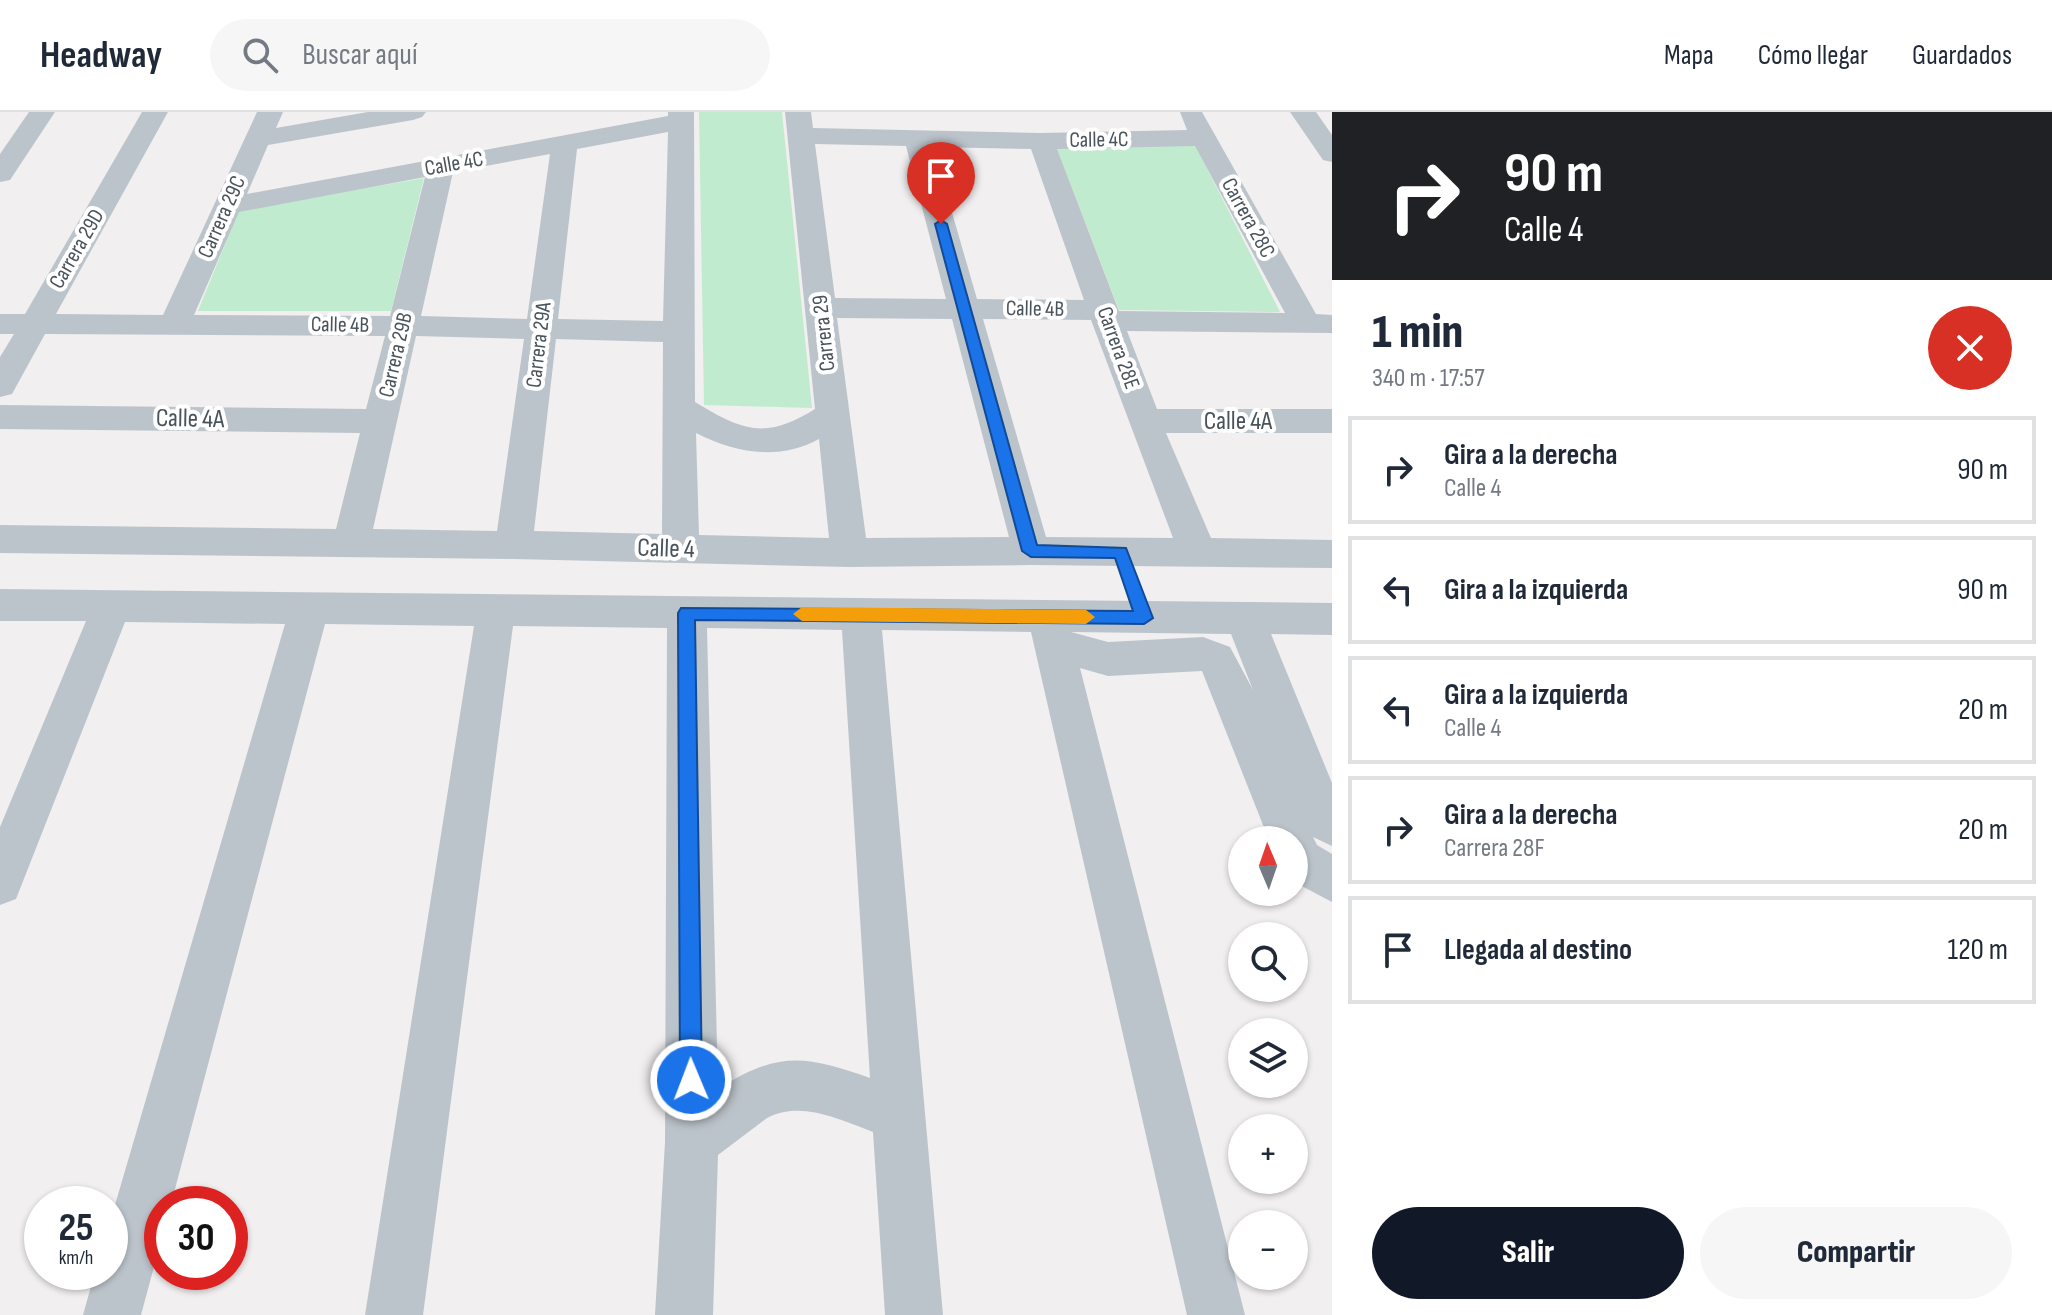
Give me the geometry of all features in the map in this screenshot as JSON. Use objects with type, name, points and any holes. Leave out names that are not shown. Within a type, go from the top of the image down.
[{"type":"street","points":[[14,116],[42,112]]},
{"type":"street","points":[[0,174],[42,112]]},
{"type":"street","name":"Carrera 29D","points":[[0,386],[155,112]]},
{"type":"street","name":"Carrera 29C","points":[[175,323],[270,112]]},
{"type":"street","points":[[257,139],[413,112]]},
{"type":"street","name":"Carrera 28C","points":[[1190,112],[1319,324]]},
{"type":"street","points":[[1303,112],[1332,154]]},
{"type":"street","points":[[681,117],[678,407],[681,550]]},
{"type":"street","name":"Calle 4C","points":[[227,206],[564,145],[681,117]]},
{"type":"street","name":"Calle 4C","points":[[800,124],[918,140],[1204,138]]},
{"type":"street","name":"Carrera 29","points":[[800,124],[849,553]]},
{"type":"street","points":[[918,140],[1031,551]]},
{"type":"street","name":"Carrera 28E","points":[[1041,141],[1144,421],[1198,553]]},
{"type":"street","name":"Carrera 29A","points":[[514,545],[564,145]]},
{"type":"street","name":"Carrera 29B","points":[[351,543],[441,166]]},
{"type":"street","name":"Calle 4B","points":[[821,308],[964,307],[1319,324]]},
{"type":"street","name":"Calle 4B","points":[[0,324],[175,323],[679,332]]},
{"type":"street","points":[[678,407],[722,434],[756,440],[791,438],[833,414]]},
{"type":"street","name":"Calle 4A","points":[[0,417],[381,421]]},
{"type":"street","name":"Calle 4A","points":[[1144,421],[1332,421]]},
{"type":"street","name":"Calle 4","points":[[0,539],[514,545],[849,553],[1332,554]]},
{"type":"street","points":[[15,605],[54,540]]},
{"type":"street","points":[[1121,552],[1144,618]]},
{"type":"street","points":[[15,605],[861,615],[1051,630],[1144,618],[1332,619]]},
{"type":"street","points":[[0,883],[15,808],[112,606]]},
{"type":"street","points":[[112,1315],[309,609]]},
{"type":"street","points":[[394,1315],[496,610]]},
{"type":"street","points":[[684,1315],[692,1142],[687,613]]},
{"type":"street","points":[[861,615],[914,1315]]},
{"type":"street","points":[[1245,618],[1323,816],[1332,825]]},
{"type":"street","points":[[1051,630],[1108,659],[1203,654],[1216,659],[1224,670],[1286,826]]},
{"type":"street","points":[[1051,630],[1216,1315]]},
{"type":"street","points":[[1308,865],[1332,880]]},
{"type":"street","points":[[692,1142],[732,1107],[787,1084],[827,1090],[899,1115]]},
{"type":"green space","points":[[699,112],[782,112],[812,408],[704,405]]},
{"type":"green space","points":[[1195,145],[1280,312],[1119,310],[1056,147]]},
{"type":"green space","points":[[424,178],[391,311],[198,311],[239,210]]},
{"type":"slow traffic","points":[[802,614],[1086,617]]},
{"type":"route","points":[[691,1080],[687,613],[1144,618],[1121,552],[1031,551],[941,224]]}]
